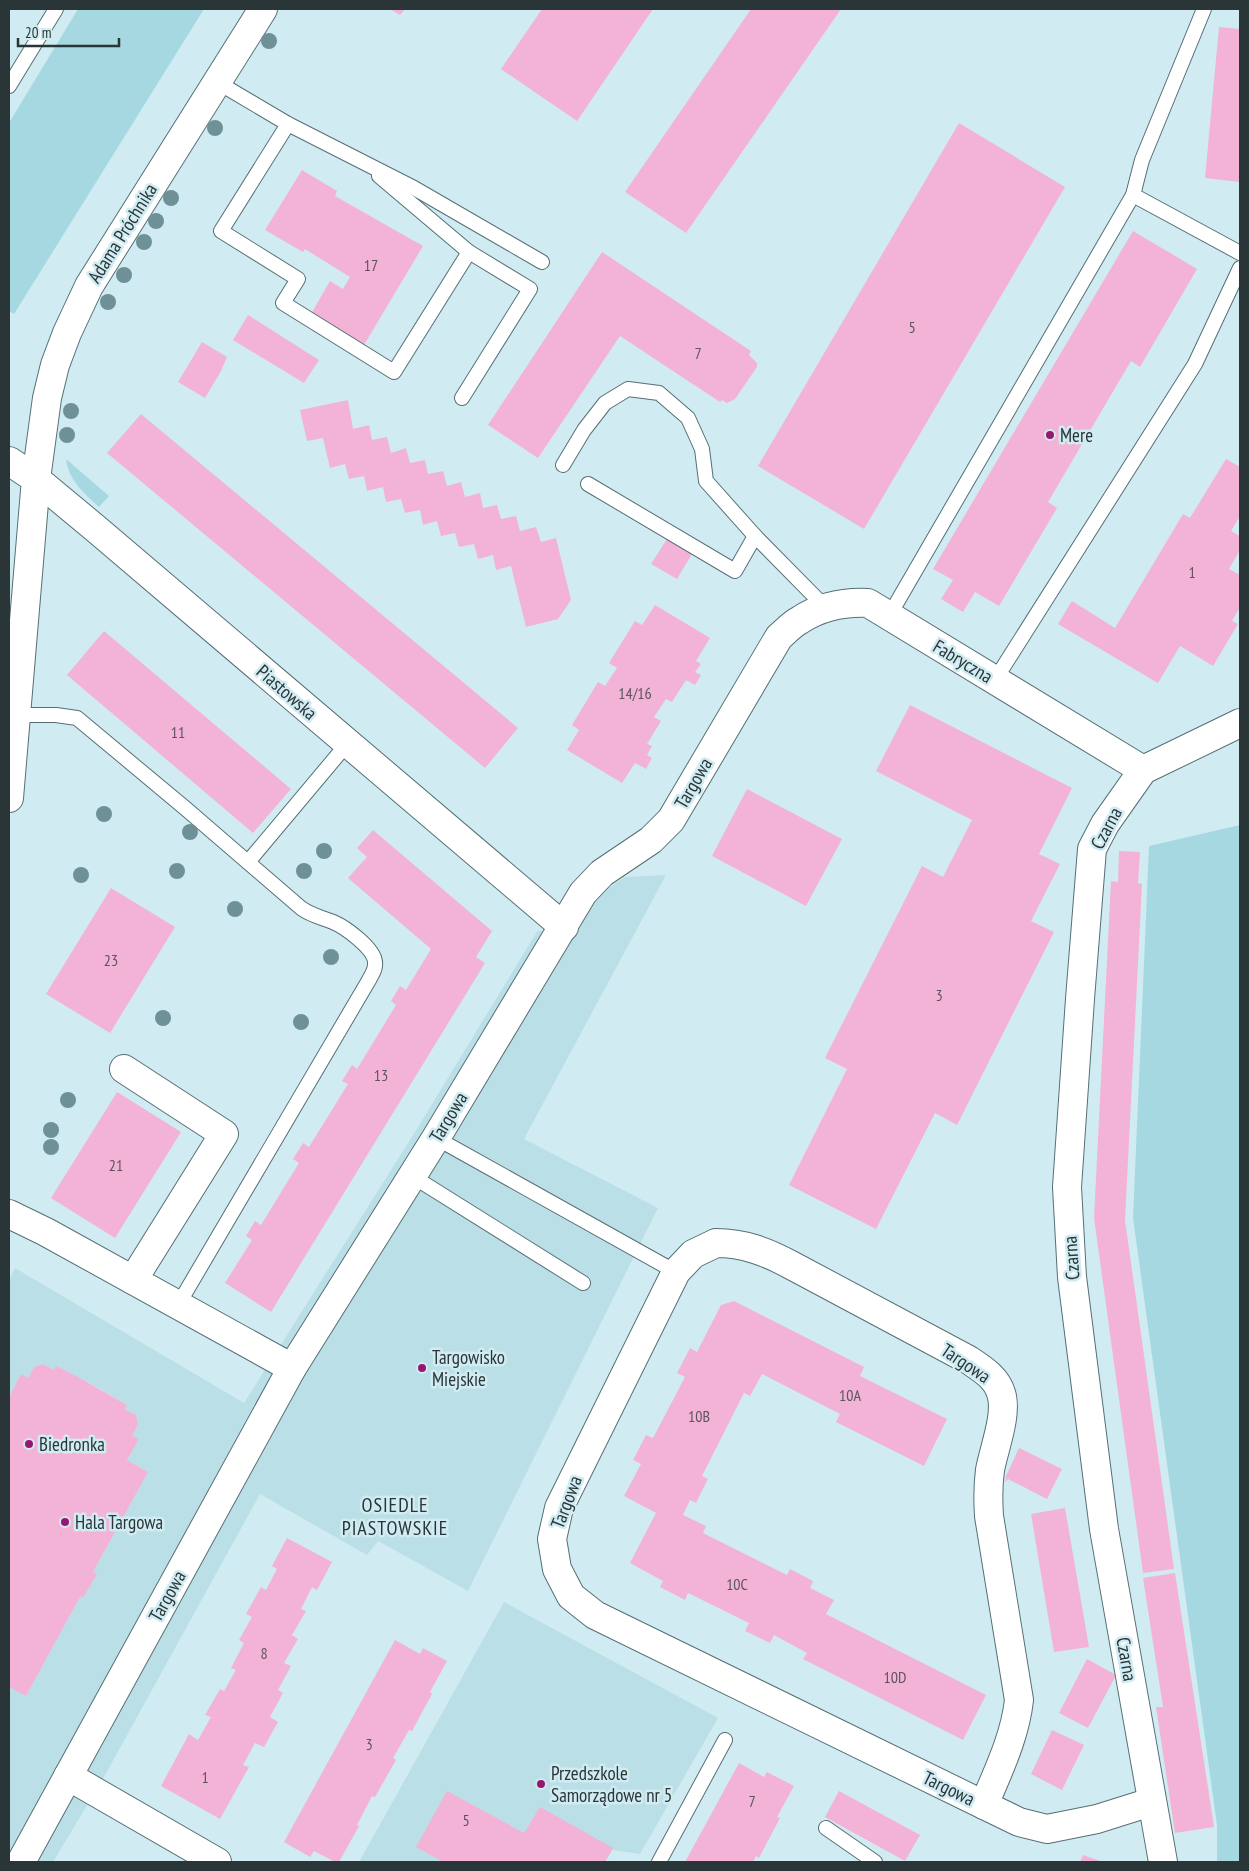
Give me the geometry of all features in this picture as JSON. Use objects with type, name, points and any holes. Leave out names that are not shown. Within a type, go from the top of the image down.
[{"type":"street","name":"Adama Próchnika","points":[[9,798],[14,710],[36,479],[50,380],[80,302],[263,9]]},
{"type":"street","name":"Piastowska","points":[[9,461],[36,479],[564,927]]},
{"type":"street","name":"Fabryczna","points":[[779,637],[800,620],[826,608],[850,603],[868,603],[1144,770]]},
{"type":"street","name":"Targowa","points":[[21,1862],[292,1368],[436,1138],[583,894],[592,882],[610,867],[651,840],[671,820],[779,637]]},
{"type":"street","name":"Czarna","points":[[1163,1862],[1104,1530],[1072,1277],[1067,1187],[1092,849],[1105,824],[1144,770],[1240,723]]},
{"type":"street","points":[[124,1070],[224,1134],[133,1280]]},
{"type":"street","points":[[9,1214],[292,1368]]},
{"type":"street","name":"Targowa","points":[[716,1243],[742,1244],[762,1251],[970,1360],[992,1377],[997,1385],[1002,1394],[1003,1407],[990,1470],[989,1516],[1019,1700],[1018,1713],[1009,1742],[984,1805],[594,1615],[571,1596],[556,1569],[552,1539],[559,1508],[676,1272],[693,1254],[716,1243]]},
{"type":"street","points":[[68,1776],[217,1862]]},
{"type":"street","points":[[984,1805],[1019,1822],[1047,1829],[1097,1819],[1151,1802]]},
{"type":"lane","points":[[9,86],[56,9]]},
{"type":"lane","points":[[889,616],[1133,195],[1142,160],[1204,9]]},
{"type":"lane","points":[[217,82],[288,124],[414,188],[542,262]]},
{"type":"lane","points":[[288,124],[221,231],[298,278],[283,303],[394,372],[469,252]]},
{"type":"lane","points":[[359,160],[469,252],[530,289],[462,398]]},
{"type":"lane","points":[[1133,195],[1240,254]]},
{"type":"lane","points":[[995,680],[1196,364],[1240,268]]},
{"type":"lane","points":[[564,464],[584,430],[605,403],[628,389],[659,393],[688,418],[702,449],[706,481],[755,536],[826,608]]},
{"type":"lane","points":[[588,484],[736,570],[755,536]]},
{"type":"lane","points":[[14,710],[77,718],[301,908],[312,916],[334,922],[353,934],[374,956],[376,963],[369,980],[178,1305]]},
{"type":"lane","points":[[248,862],[347,744]]},
{"type":"lane","points":[[436,1138],[676,1272]]},
{"type":"lane","points":[[412,1176],[583,1283]]},
{"type":"lane","points":[[659,1862],[725,1740]]},
{"type":"lane","points":[[826,1828],[875,1862]]},
{"type":"shaded area","points":[[78,9],[204,9],[14,314],[9,311],[9,123]]},
{"type":"shaded area","points":[[66,459],[109,496],[99,507],[74,480],[70,474]]},
{"type":"shaded area","points":[[1240,825],[1240,1862],[1217,1862],[1217,1825],[1133,1218],[1149,846]]},
{"type":"shaded area","name":"Targowisko Miejskie","points":[[666,875],[524,1139],[658,1208],[468,1591],[378,1541],[367,1555],[260,1494],[104,1777],[53,1862],[9,1862],[9,1687],[26,1696],[80,1597],[83,1598],[90,1586],[96,1574],[93,1572],[148,1472],[127,1460],[139,1439],[132,1436],[138,1424],[136,1415],[125,1409],[127,1405],[104,1391],[80,1378],[54,1370],[43,1364],[34,1367],[28,1378],[21,1375],[9,1396],[9,1280],[15,1268],[244,1403],[415,1132],[538,930],[567,942],[598,895],[625,877]]},
{"type":"shaded area","name":"Przedszkole Samorządowe nr 5","points":[[504,1602],[718,1718],[640,1854],[612,1850],[605,1862],[359,1862]]},
{"type":"building","points":[[390,9],[405,9],[400,15]]},
{"type":"building","points":[[542,9],[653,9],[577,121],[501,69]]},
{"type":"building","points":[[751,9],[841,9],[686,233],[625,192]]},
{"type":"building","points":[[1219,27],[1240,29],[1240,182],[1205,178]]},
{"type":"building","points":[[959,123],[1065,187],[864,529],[758,466]]},
{"type":"building","points":[[302,170],[337,191],[335,196],[423,246],[364,345],[311,314],[330,281],[343,289],[350,277],[305,249],[303,252],[265,230]]},
{"type":"building","name":"Mere","points":[[1133,231],[1197,269],[1140,367],[1131,361],[1048,502],[1057,508],[999,606],[975,592],[963,612],[941,599],[953,580],[933,569]]},
{"type":"building","points":[[602,252],[751,351],[749,355],[757,363],[757,367],[735,399],[727,403],[722,400],[720,402],[620,336],[538,458],[488,425]]},
{"type":"building","points":[[248,315],[319,360],[304,383],[233,340]]},
{"type":"building","points":[[202,342],[227,357],[205,398],[178,382]]},
{"type":"building","points":[[348,400],[353,429],[369,425],[372,440],[387,437],[391,453],[406,448],[410,463],[425,460],[428,474],[443,471],[447,486],[461,482],[465,497],[480,493],[483,508],[497,505],[501,519],[516,516],[520,531],[536,527],[541,542],[556,538],[571,600],[558,619],[526,627],[511,566],[496,570],[493,555],[478,559],[474,544],[459,547],[455,533],[441,536],[437,521],[423,525],[420,510],[405,513],[401,499],[386,502],[383,487],[367,491],[364,476],[349,479],[345,464],[330,468],[323,438],[307,441],[300,410]]},
{"type":"building","points":[[141,414],[518,728],[485,768],[107,453]]},
{"type":"building","points":[[1226,459],[1240,467],[1240,516],[1231,531],[1240,536],[1240,550],[1229,569],[1240,575],[1240,607],[1232,621],[1238,624],[1213,666],[1180,646],[1158,683],[1058,624],[1072,601],[1115,628],[1183,514],[1190,518]]},
{"type":"building","points":[[674,528],[698,544],[677,579],[651,564]]},
{"type":"building","points":[[655,605],[710,638],[696,661],[701,664],[695,672],[701,675],[695,685],[686,680],[672,702],[666,699],[654,717],[661,721],[647,744],[652,746],[647,755],[652,758],[646,769],[635,763],[622,783],[567,750],[579,730],[572,725],[598,682],[605,686],[617,668],[609,663],[635,621],[642,625]]},
{"type":"building","points":[[104,631],[291,789],[253,833],[67,675]]},
{"type":"building","points":[[910,705],[1072,788],[1039,854],[1060,864],[1031,921],[1054,932],[957,1125],[935,1113],[876,1229],[789,1185],[847,1069],[825,1058],[922,866],[943,877],[972,820],[876,771]]},
{"type":"building","points":[[747,789],[842,839],[806,906],[712,856]]},
{"type":"building","points":[[373,830],[492,931],[476,957],[485,963],[271,1312],[225,1283],[252,1240],[246,1236],[255,1221],[261,1225],[299,1163],[293,1159],[303,1143],[309,1147],[348,1084],[342,1081],[352,1065],[357,1069],[396,1005],[391,1001],[400,986],[406,990],[431,949],[348,878],[367,857],[357,848]]},
{"type":"building","points":[[1119,851],[1140,852],[1138,883],[1142,884],[1125,1220],[1174,1569],[1143,1573],[1094,1218],[1111,881],[1118,882]]},
{"type":"building","points":[[111,888],[175,927],[110,1033],[46,994]]},
{"type":"building","points":[[117,1092],[181,1132],[115,1238],[51,1198]]},
{"type":"building","points":[[734,1301],[864,1367],[860,1376],[947,1419],[924,1466],[836,1422],[840,1414],[762,1374],[750,1396],[744,1393],[702,1476],[708,1479],[696,1503],[690,1500],[683,1515],[706,1526],[703,1533],[787,1575],[790,1569],[813,1581],[810,1588],[834,1600],[826,1614],[986,1695],[963,1740],[803,1659],[807,1653],[774,1635],[770,1643],[745,1631],[749,1623],[688,1593],[685,1600],[660,1587],[663,1581],[630,1563],[656,1513],[624,1496],[641,1464],[633,1460],[646,1435],[653,1438],[685,1377],[677,1373],[690,1348],[697,1352],[721,1305]]},
{"type":"building","name":"Hala Targowa","points":[[43,1364],[54,1370],[56,1366],[127,1405],[125,1409],[136,1415],[138,1424],[132,1436],[139,1439],[127,1460],[148,1472],[93,1572],[97,1574],[83,1598],[80,1597],[26,1696],[9,1687],[9,1397],[21,1374],[28,1378],[34,1367]]},
{"type":"building","points":[[1019,1448],[1062,1469],[1047,1499],[1008,1479],[1005,1482],[1005,1478]]},
{"type":"building","points":[[1065,1508],[1089,1647],[1054,1652],[1031,1514]]},
{"type":"building","points":[[287,1538],[332,1562],[317,1590],[312,1587],[301,1609],[306,1611],[292,1635],[298,1639],[284,1663],[291,1666],[278,1690],[283,1693],[270,1717],[278,1722],[264,1747],[255,1743],[243,1765],[249,1767],[220,1819],[161,1786],[189,1734],[198,1740],[211,1717],[205,1715],[220,1689],[224,1691],[236,1670],[231,1668],[244,1643],[239,1640],[252,1617],[246,1614],[261,1587],[266,1590],[277,1569],[272,1566]]},
{"type":"building","points":[[1175,1573],[1214,1827],[1175,1833],[1156,1707],[1163,1707],[1143,1578]]},
{"type":"building","points":[[395,1640],[420,1654],[423,1648],[447,1661],[430,1692],[432,1694],[412,1731],[409,1730],[393,1758],[396,1760],[375,1797],[372,1796],[357,1825],[359,1826],[339,1862],[335,1862],[314,1851],[310,1857],[284,1842]]},
{"type":"building","points":[[1087,1659],[1116,1675],[1088,1728],[1059,1713]]},
{"type":"building","points":[[1052,1730],[1084,1745],[1062,1790],[1031,1774]]},
{"type":"building","points":[[739,1763],[764,1777],[767,1772],[794,1786],[777,1817],[780,1818],[759,1858],[756,1856],[753,1862],[685,1862]]},
{"type":"building","points":[[447,1791],[524,1833],[540,1807],[613,1848],[605,1862],[443,1862],[416,1847]]},
{"type":"building","points":[[839,1791],[920,1835],[905,1861],[825,1817]]},
{"type":"building","points":[[1083,1855],[1103,1862],[1080,1862]]},
{"type":"place","name":"Mere","points":[[1050,435]]},
{"type":"place","name":"Targowisko Miejskie","points":[[422,1368]]},
{"type":"place","name":"Biedronka","points":[[29,1444]]},
{"type":"place","name":"Hala Targowa","points":[[65,1522]]},
{"type":"place","name":"Przedszkole Samorządowe nr 5","points":[[541,1784]]},
{"type":"district","name":"OSIEDLE PIASTOWSKIE","points":[[395,1516]]}]
